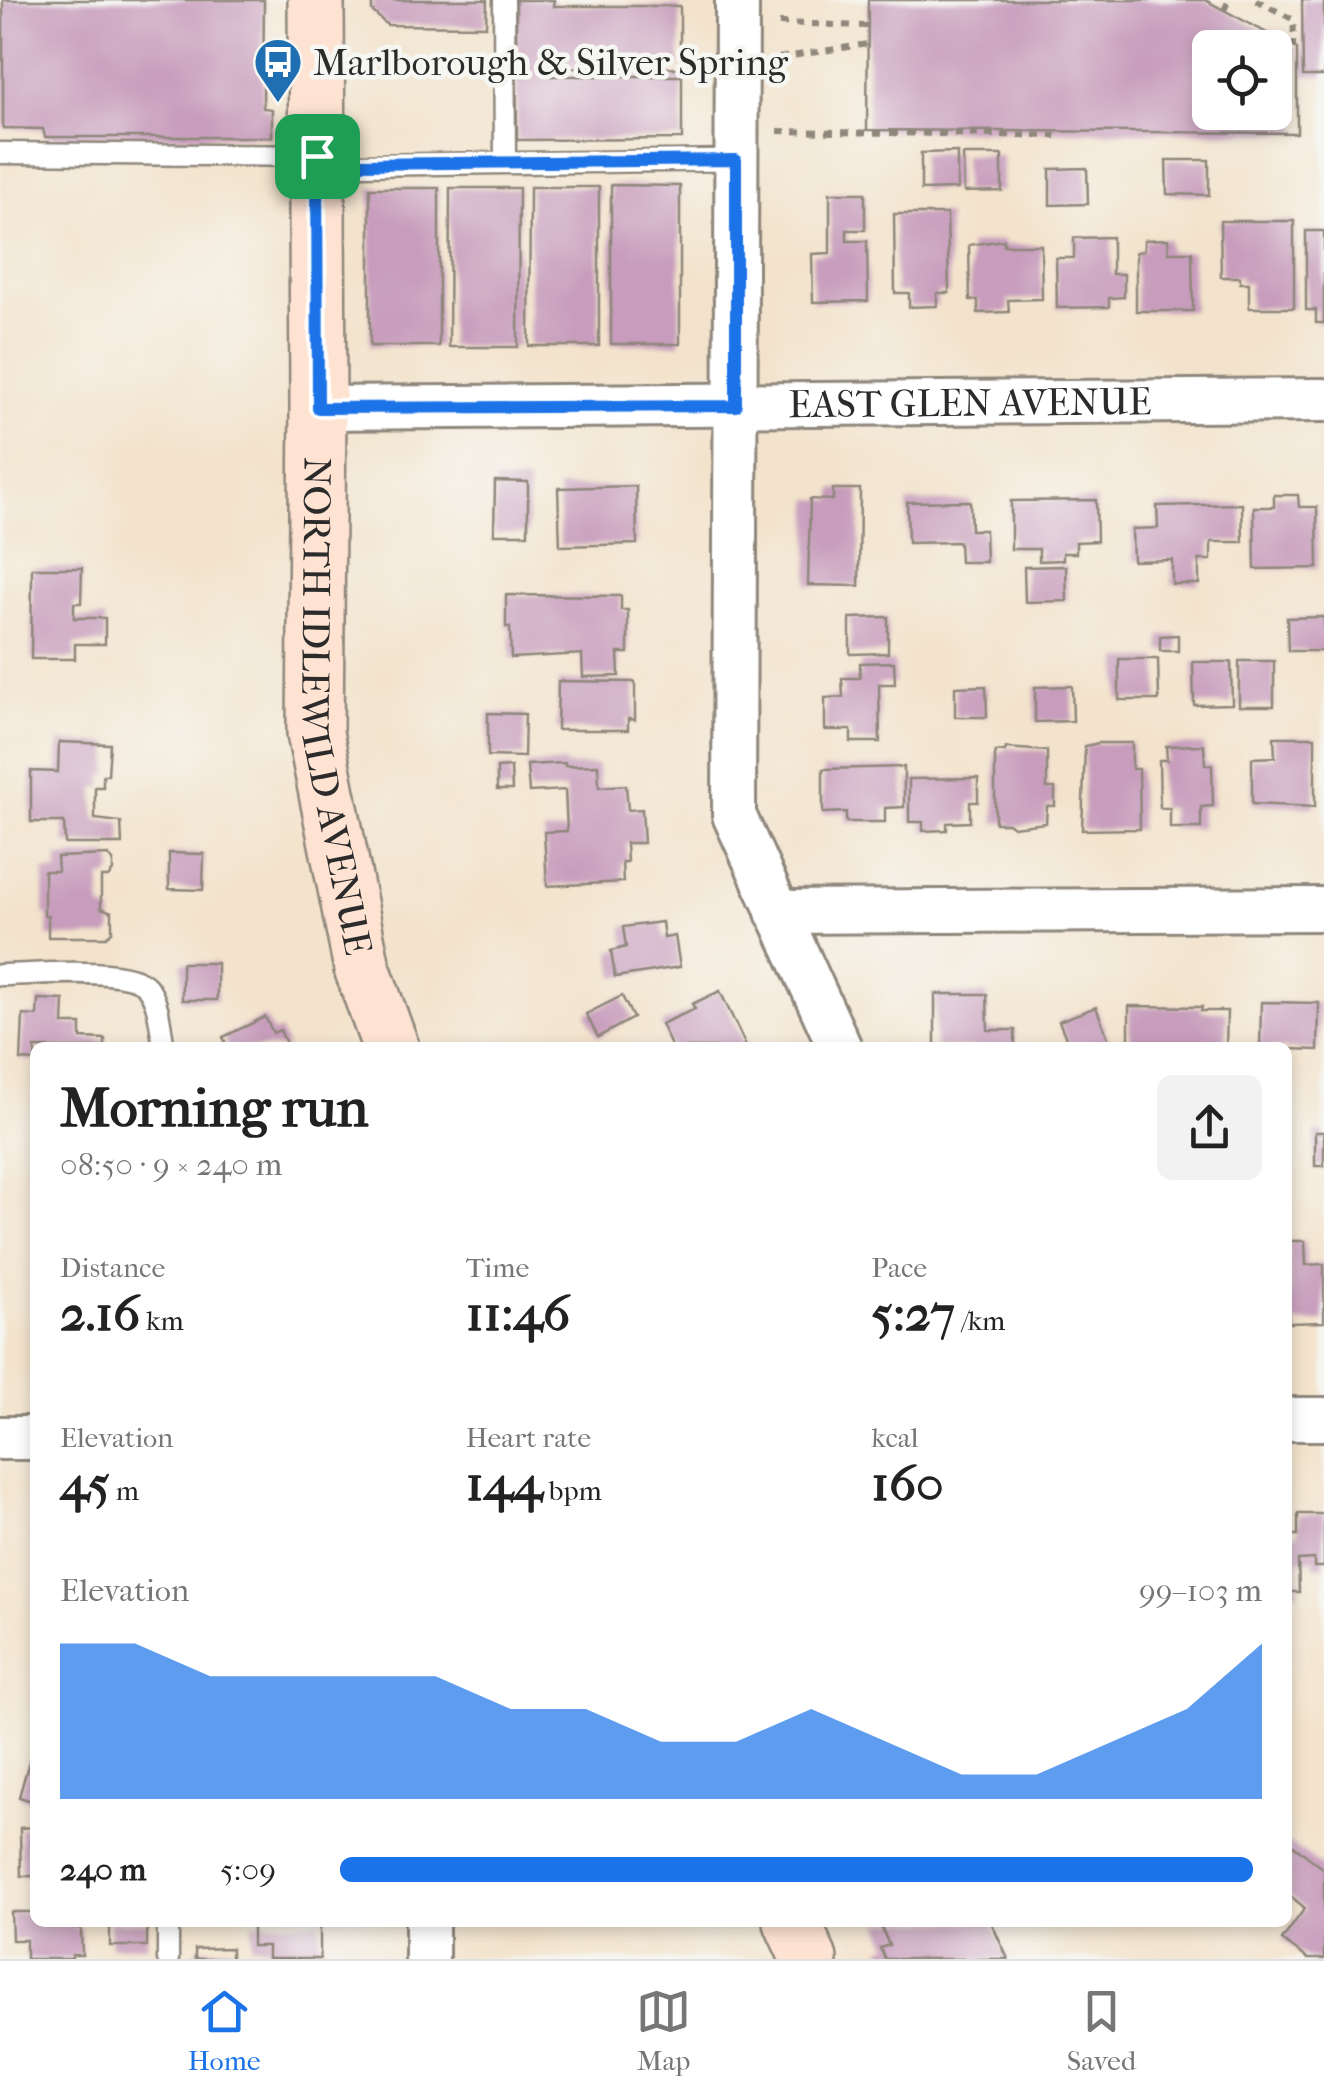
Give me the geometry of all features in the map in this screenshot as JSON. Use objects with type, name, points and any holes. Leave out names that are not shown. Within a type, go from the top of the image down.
[{"type":"street","name":"NORTH IDLEWILD AVENUE","points":[[316,0],[315,733],[362,968],[389,1042]]},
{"type":"street","points":[[737,0],[734,815],[837,1042]]},
{"type":"street","name":"EAST GLEN AVENUE","points":[[318,408],[1324,400]]},
{"type":"street","points":[[777,912],[1324,909]]},
{"type":"street","points":[[1292,1419],[1324,1419]]},
{"type":"street","points":[[0,1438],[30,1438]]},
{"type":"street","points":[[427,1927],[427,1959]]},
{"type":"street","points":[[794,1927],[809,1959]]},
{"type":"lane","points":[[504,0],[505,162]]},
{"type":"lane","points":[[0,153],[317,156],[358,164],[736,160]]},
{"type":"lane","points":[[0,975],[123,974],[146,984],[155,1002],[163,1042]]},
{"type":"lane","points":[[168,1927],[168,1959]]},
{"type":"path","points":[[1224,10],[1229,0]]},
{"type":"path","points":[[1256,0],[1294,20],[1293,46]]},
{"type":"path","points":[[779,23],[868,26]]},
{"type":"path","points":[[779,58],[868,44]]},
{"type":"path","points":[[778,131],[1056,136]]},
{"type":"building","points":[[3,0],[264,0],[263,108],[272,109],[272,137],[45,137],[43,129],[3,128]]},
{"type":"building","points":[[372,0],[487,0],[486,26],[387,25],[372,11]]},
{"type":"building","points":[[516,0],[554,0],[553,6],[680,6],[680,68],[552,68],[551,76],[682,76],[682,139],[517,140]]},
{"type":"building","points":[[868,0],[1205,0],[1261,30],[1192,30],[1192,130],[1292,130],[1292,46],[1297,49],[1297,133],[867,130]]},
{"type":"building","points":[[1302,0],[1324,0],[1324,76],[1303,76]]},
{"type":"building","points":[[957,152],[957,189],[921,190],[921,153]]},
{"type":"building","points":[[963,155],[1002,155],[1002,191],[964,192]]},
{"type":"building","points":[[1166,160],[1209,160],[1209,195],[1167,194]]},
{"type":"building","points":[[1087,168],[1088,204],[1050,205],[1050,169]]},
{"type":"building","points":[[611,185],[680,186],[680,344],[611,344]]},
{"type":"building","points":[[530,187],[599,187],[599,346],[529,346]]},
{"type":"building","points":[[370,188],[439,188],[439,346],[370,346]]},
{"type":"building","points":[[450,188],[519,188],[518,347],[449,347]]},
{"type":"building","points":[[830,193],[865,193],[865,230],[847,230],[847,241],[867,241],[868,301],[813,302],[812,254],[830,253]]},
{"type":"building","points":[[894,214],[947,214],[949,293],[937,293],[937,306],[909,307],[909,293],[895,293]]},
{"type":"building","points":[[1220,221],[1294,221],[1294,308],[1249,308],[1249,283],[1240,283],[1240,277],[1221,277]]},
{"type":"building","points":[[1306,231],[1324,231],[1324,323],[1316,323],[1316,310],[1306,310]]},
{"type":"building","points":[[1112,237],[1112,274],[1124,274],[1124,297],[1109,298],[1109,307],[1057,308],[1056,258],[1074,258],[1074,238]]},
{"type":"building","points":[[1168,239],[1169,252],[1192,252],[1193,311],[1136,311],[1136,252],[1144,251],[1144,240]]},
{"type":"building","points":[[1004,240],[1004,245],[1041,245],[1042,299],[1008,300],[1009,312],[978,313],[978,300],[970,300],[969,245]]},
{"type":"building","points":[[495,481],[528,482],[528,534],[494,534]]},
{"type":"building","points":[[636,486],[637,544],[560,546],[558,488]]},
{"type":"building","points":[[833,489],[860,489],[859,586],[808,585],[810,499],[833,500]]},
{"type":"building","points":[[1274,495],[1298,495],[1299,507],[1317,507],[1318,568],[1255,569],[1254,507],[1274,507]]},
{"type":"building","points":[[1096,500],[1097,541],[1076,542],[1076,553],[1063,553],[1063,560],[1039,561],[1039,549],[1011,549],[1011,501]]},
{"type":"building","points":[[970,501],[971,530],[985,530],[986,562],[960,562],[959,542],[908,543],[907,502]]},
{"type":"building","points":[[1242,504],[1243,542],[1211,542],[1211,560],[1199,560],[1199,584],[1172,584],[1172,560],[1133,561],[1132,529],[1158,528],[1157,506]]},
{"type":"building","points":[[1066,566],[1067,601],[1025,602],[1024,567]]},
{"type":"building","points":[[32,568],[82,568],[81,603],[74,603],[74,618],[105,618],[105,644],[75,644],[75,659],[31,659]]},
{"type":"building","points":[[506,595],[621,596],[621,610],[628,610],[628,653],[618,653],[619,676],[583,677],[582,654],[511,658]]},
{"type":"building","points":[[888,617],[888,653],[850,654],[850,618]]},
{"type":"building","points":[[1324,617],[1324,651],[1288,651],[1287,618]]},
{"type":"building","points":[[1178,635],[1178,651],[1160,651],[1160,636]]},
{"type":"building","points":[[1119,659],[1158,659],[1159,700],[1119,700]]},
{"type":"building","points":[[1239,661],[1274,661],[1274,706],[1239,706]]},
{"type":"building","points":[[894,662],[895,684],[879,684],[880,742],[851,742],[851,730],[825,730],[825,698],[843,697],[842,678],[860,678],[860,663]]},
{"type":"building","points":[[1193,662],[1231,662],[1232,704],[1194,705]]},
{"type":"building","points":[[558,681],[635,682],[635,720],[628,719],[628,730],[557,730]]},
{"type":"building","points":[[986,686],[987,717],[955,717],[955,687]]},
{"type":"building","points":[[1072,686],[1073,721],[1035,722],[1035,687]]},
{"type":"building","points":[[488,713],[525,714],[524,757],[488,756]]},
{"type":"building","points":[[1274,737],[1315,737],[1315,807],[1252,804],[1252,758],[1275,757]]},
{"type":"building","points":[[59,742],[110,744],[108,775],[103,775],[103,787],[95,787],[95,819],[121,822],[122,844],[65,844],[64,822],[31,822],[31,771],[58,772]]},
{"type":"building","points":[[1132,743],[1132,769],[1139,769],[1140,829],[1082,830],[1085,746]]},
{"type":"building","points":[[1204,745],[1205,765],[1212,765],[1213,806],[1201,807],[1201,828],[1170,828],[1170,808],[1160,808],[1159,760],[1167,760],[1166,746]]},
{"type":"building","points":[[1006,748],[1047,751],[1047,788],[1055,788],[1055,806],[1047,806],[1046,823],[1013,827],[995,823],[995,752]]},
{"type":"building","points":[[527,765],[598,765],[599,787],[626,785],[628,810],[642,809],[644,843],[626,843],[623,882],[547,886],[544,832],[567,831],[565,790],[529,792]]},
{"type":"building","points":[[511,767],[512,790],[497,790],[497,768]]},
{"type":"building","points":[[904,767],[904,807],[885,808],[885,822],[846,822],[846,812],[823,813],[823,769]]},
{"type":"building","points":[[978,778],[978,802],[970,802],[970,822],[947,823],[947,830],[923,831],[923,822],[909,822],[909,779]]},
{"type":"building","points":[[169,853],[204,854],[203,890],[169,889]]},
{"type":"building","points":[[108,855],[113,871],[108,877],[101,877],[101,908],[112,912],[112,932],[106,937],[48,937],[44,871],[58,871],[57,857]]},
{"type":"building","points":[[662,922],[664,938],[675,936],[680,967],[615,977],[611,951],[626,947],[623,927]]},
{"type":"building","points":[[182,963],[217,963],[217,1000],[182,1000]]},
{"type":"building","points":[[720,991],[744,1042],[669,1042],[661,1024],[695,1009],[692,1004]]},
{"type":"building","points":[[935,994],[987,994],[988,1030],[1015,1030],[1015,1042],[935,1042]]},
{"type":"building","points":[[622,996],[633,1018],[598,1037],[586,1014]]},
{"type":"building","points":[[38,999],[64,1000],[63,1024],[81,1024],[81,1038],[105,1042],[30,1042],[30,1061],[21,1060],[23,1015],[37,1016]]},
{"type":"building","points":[[1261,1002],[1319,1003],[1318,1050],[1292,1049],[1292,1042],[1260,1042]]},
{"type":"building","points":[[1129,1006],[1227,1011],[1226,1042],[1129,1042]]},
{"type":"building","points":[[1096,1007],[1110,1042],[1068,1042],[1059,1021]]},
{"type":"building","points":[[265,1017],[273,1033],[280,1030],[285,1042],[225,1042],[223,1037]]},
{"type":"building","points":[[1315,1132],[1324,1132],[1324,1166],[1315,1166]]},
{"type":"building","points":[[1292,1241],[1305,1241],[1306,1265],[1324,1264],[1324,1322],[1292,1323]]},
{"type":"building","points":[[1298,1514],[1324,1514],[1324,1567],[1314,1567],[1314,1559],[1298,1560],[1299,1592],[1292,1592],[1292,1535],[1298,1535]]},
{"type":"building","points":[[30,1758],[30,1800],[19,1797]]},
{"type":"building","points":[[30,1827],[30,1876],[21,1876],[20,1828]]},
{"type":"building","points":[[1292,1844],[1324,1869],[1324,1959],[1308,1959],[1282,1940],[1305,1908],[1292,1897]]},
{"type":"building","points":[[11,1912],[30,1912],[30,1927],[81,1928],[82,1955],[72,1955],[72,1959],[26,1959],[26,1940],[12,1940]]},
{"type":"building","points":[[110,1927],[147,1927],[147,1946],[110,1946]]},
{"type":"building","points":[[252,1927],[320,1927],[320,1959],[268,1959],[268,1946],[252,1946]]},
{"type":"building","points":[[881,1927],[993,1927],[1008,1959],[885,1959],[880,1948],[889,1945]]},
{"type":"building","points":[[231,1948],[231,1959],[195,1959],[195,1949]]},
{"type":"place","name":"Marlborough & Silver Spring","points":[[278,104]]},
{"type":"route","points":[[317,156],[358,164],[736,160],[736,406],[318,408],[317,156]]}]
